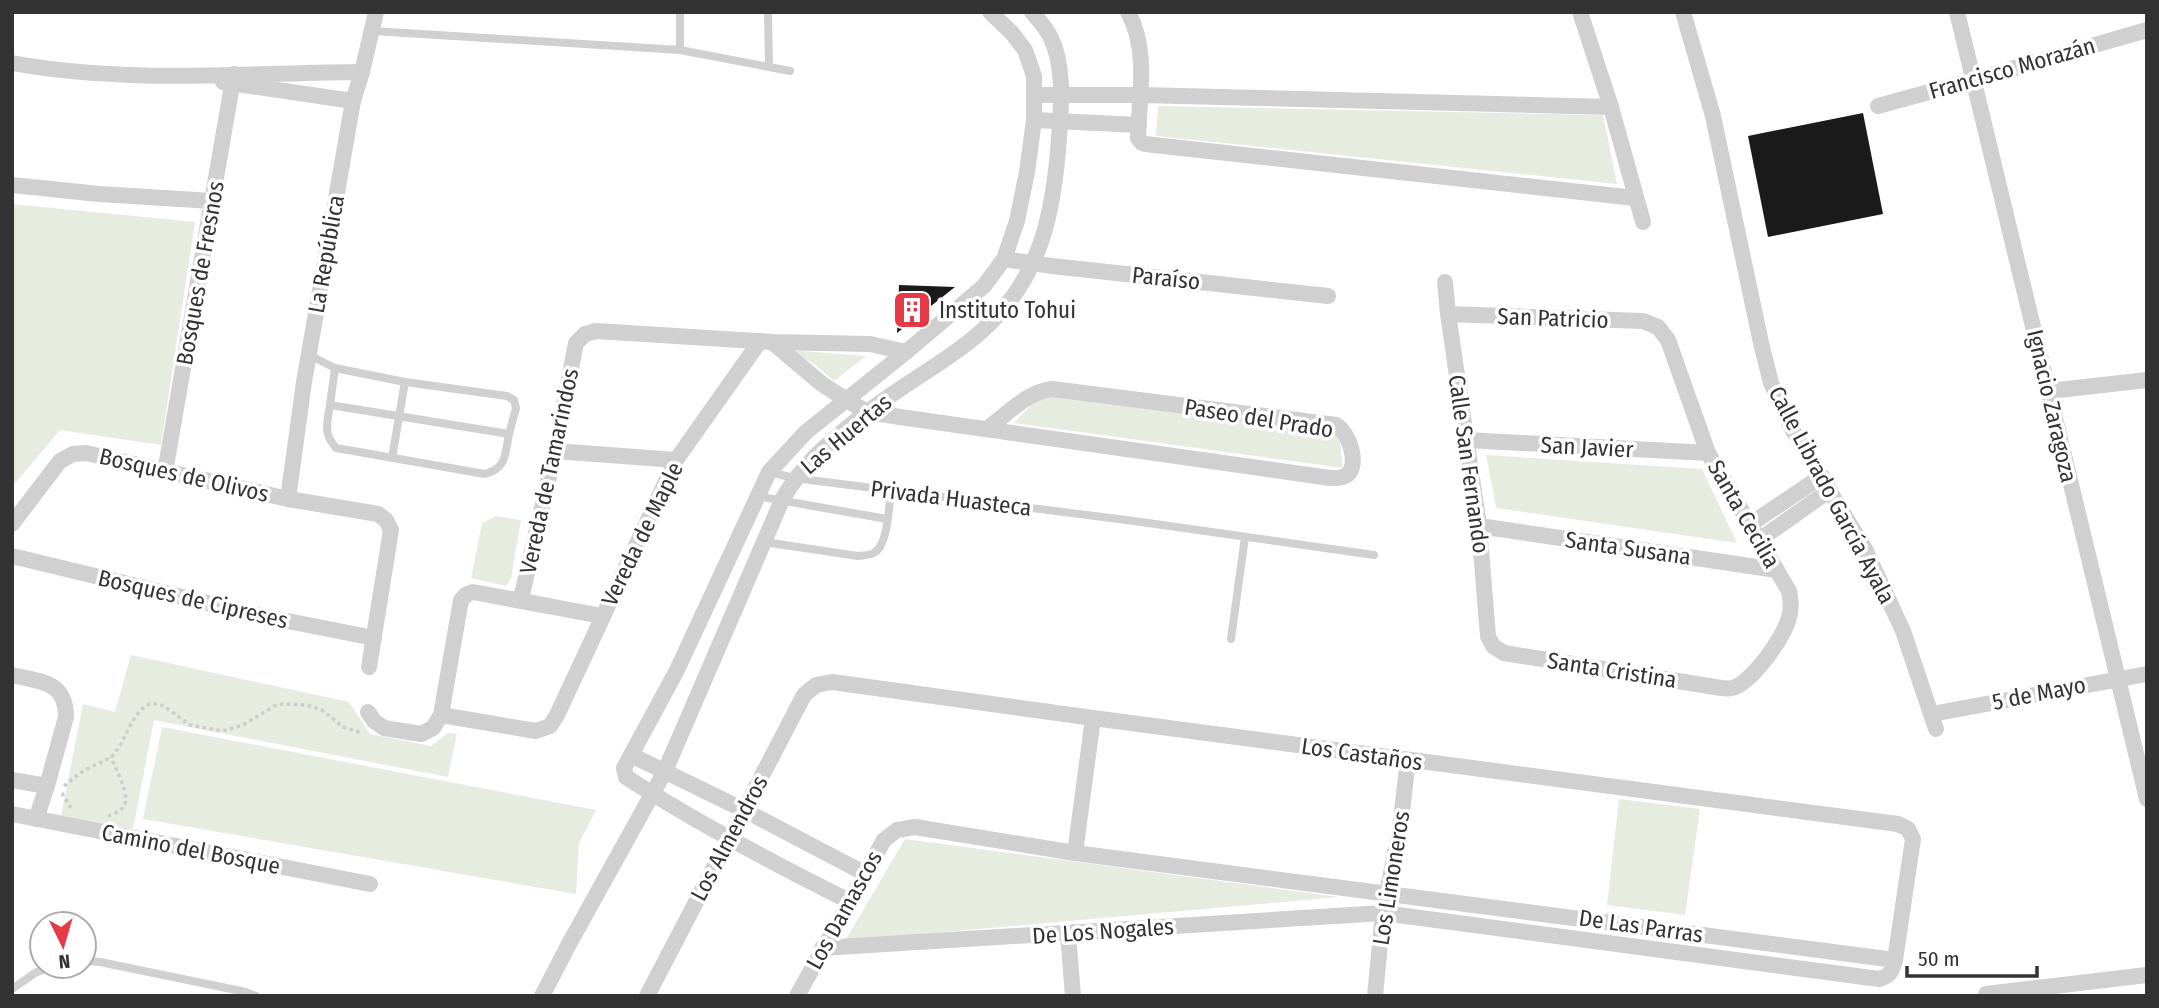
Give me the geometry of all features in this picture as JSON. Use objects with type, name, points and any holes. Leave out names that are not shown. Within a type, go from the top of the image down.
[{"type":"street","name":"La República","points":[[288,499],[309,355],[352,101],[362,72],[376,12]]},
{"type":"street","name":"Las Huertas","points":[[653,795],[626,778],[624,768],[677,670],[769,472],[806,432],[984,286],[1004,259],[1017,220],[1027,172],[1034,120],[1034,76],[1025,50],[990,12]]},
{"type":"street","name":"Las Huertas","points":[[542,996],[665,771],[782,500],[794,478],[824,446],[867,412],[982,331],[1009,304],[1034,263],[1046,229],[1057,168],[1060,95],[1059,66],[1051,37],[1032,12]]},
{"type":"street","points":[[1128,12],[1136,26],[1142,64],[1139,138],[1145,144],[1635,198]]},
{"type":"street","points":[[1580,12],[1611,107],[1643,222]]},
{"type":"street","name":"Calle Librado García Ayala","points":[[1683,12],[1713,116],[1771,383],[1792,429],[1866,551],[1903,631],[1934,721]]},
{"type":"street","name":"Ignacio Zaragoza","points":[[1956,12],[2147,799]]},
{"type":"street","name":"Francisco Morazán","points":[[1878,106],[2147,30]]},
{"type":"street","points":[[12,63],[80,72],[233,79],[352,101]]},
{"type":"street","points":[[233,79],[362,72]]},
{"type":"street","name":"Bosques de Fresnos","points":[[166,472],[233,79]]},
{"type":"street","points":[[1034,95],[1140,94],[1611,107]]},
{"type":"street","points":[[1034,120],[1139,125]]},
{"type":"street","points":[[12,185],[212,201]]},
{"type":"street","name":"Paraíso","points":[[1004,259],[1328,296]]},
{"type":"street","name":"Calle San Fernando","points":[[1445,282],[1479,526],[1488,636],[1493,646]]},
{"type":"street","name":"San Patricio","points":[[1448,314],[1643,321],[1658,327]]},
{"type":"street","name":"Santa Cecilia","points":[[1658,327],[1668,340],[1708,453],[1777,570],[1788,590],[1792,605],[1789,620],[1776,645],[1758,669],[1733,688]]},
{"type":"street","name":"Vereda de Tamarindos","points":[[441,715],[461,600],[473,592],[521,599],[555,451],[576,343],[585,334],[596,331],[766,342]]},
{"type":"street","points":[[766,342],[870,344],[906,352]]},
{"type":"street","name":"Paseo del Prado","points":[[766,342],[822,384],[867,412],[1330,478],[1341,478],[1348,474],[1353,461],[1347,435],[1336,425],[1052,389],[1031,395],[987,429]]},
{"type":"street","name":"Vereda de Maple","points":[[441,715],[536,732],[550,726],[676,460],[766,342]]},
{"type":"street","points":[[2049,391],[2147,380]]},
{"type":"street","name":"San Javier","points":[[1467,440],[1708,453]]},
{"type":"street","points":[[555,451],[676,460]]},
{"type":"street","name":"Bosques de Olivos","points":[[12,524],[60,461],[73,454],[86,453],[288,499],[378,514],[386,520],[391,530],[374,639]]},
{"type":"street","points":[[1749,525],[1826,483]]},
{"type":"street","points":[[1759,540],[1826,483]]},
{"type":"street","name":"Santa Susana","points":[[1479,526],[1777,570]]},
{"type":"street","name":"Bosques de Cipreses","points":[[12,556],[257,615],[374,639]]},
{"type":"street","points":[[521,599],[602,616]]},
{"type":"street","points":[[369,667],[374,639]]},
{"type":"street","name":"Santa Cristina","points":[[1493,646],[1504,653],[1733,688]]},
{"type":"street","name":"5 de Mayo","points":[[1934,721],[2118,678],[2147,674]]},
{"type":"street","points":[[12,675],[46,683],[57,688],[63,696],[66,717],[36,819]]},
{"type":"street","name":"Los Castaños","points":[[816,684],[832,682],[1898,824],[1908,829],[1913,839],[1895,960]]},
{"type":"street","name":"Los Almendros","points":[[647,996],[804,695],[816,684]]},
{"type":"street","points":[[368,712],[374,721],[384,727],[421,733],[433,728],[441,715]]},
{"type":"street","points":[[1093,718],[1075,852],[1387,892]]},
{"type":"street","points":[[631,755],[864,873]]},
{"type":"street","name":"Los Limoneros","points":[[1375,996],[1383,913],[1400,828],[1409,760]]},
{"type":"street","points":[[12,780],[47,786]]},
{"type":"street","points":[[653,795],[785,869],[849,901]]},
{"type":"street","name":"Camino del Bosque","points":[[12,814],[87,826],[370,884]]},
{"type":"street","name":"Los Damascos","points":[[797,996],[864,873],[884,840],[897,830],[915,827],[1075,852]]},
{"type":"street","name":"De Las Parras","points":[[1383,913],[1880,979],[1887,977],[1892,971],[1895,960],[1387,892]]},
{"type":"street","name":"De Los Nogales","points":[[822,948],[1383,913]]},
{"type":"street","points":[[1068,934],[1073,996]]},
{"type":"street","points":[[1986,994],[2147,975]]},
{"type":"lane","points":[[680,12],[680,50]]},
{"type":"lane","points":[[768,12],[769,66]]},
{"type":"lane","points":[[373,31],[680,50],[790,71]]},
{"type":"lane","points":[[309,355],[335,368],[405,382],[507,396],[514,400],[516,408],[503,464],[496,471],[485,474],[336,448],[328,439],[326,428],[335,368]]},
{"type":"lane","points":[[392,457],[405,382]]},
{"type":"lane","points":[[330,405],[509,434]]},
{"type":"lane","name":"Privada Huasteca","points":[[769,472],[794,478],[1134,521],[1374,555]]},
{"type":"lane","points":[[764,542],[858,556],[869,555],[878,551],[883,542],[891,490]]},
{"type":"lane","points":[[757,496],[887,519]]},
{"type":"lane","points":[[1231,639],[1245,537]]},
{"type":"lane","points":[[98,962],[256,996]]},
{"type":"lane","points":[[13,993],[28,979]]},
{"type":"path","points":[[111,757],[126,802],[117,812],[87,826],[79,822],[62,791],[64,786],[87,768],[111,757],[143,708],[152,703],[164,706],[190,725],[212,730],[222,731],[243,725],[282,704],[307,705],[321,710],[342,727],[363,733],[384,727]]},
{"type":"shaded area","points":[[1158,106],[1603,115],[1617,184],[1156,136]]},
{"type":"shaded area","points":[[12,204],[195,222],[161,445],[60,430],[12,487]]},
{"type":"shaded area","points":[[789,350],[866,356],[834,381],[814,364]]},
{"type":"shaded area","points":[[1041,395],[1339,433],[1343,468],[1014,423]]},
{"type":"shaded area","points":[[1486,455],[1702,469],[1737,543],[1496,508]]},
{"type":"shaded area","points":[[496,516],[521,520],[511,578],[506,586],[471,578],[482,523]]},
{"type":"shaded area","points":[[131,655],[349,702],[370,734],[431,746],[448,733],[457,734],[448,777],[154,720],[133,829],[61,816],[83,704],[115,712]]},
{"type":"shaded area","points":[[162,727],[596,810],[579,843],[576,894],[143,819]]},
{"type":"shaded area","points":[[1619,799],[1700,809],[1685,915],[1607,905]]},
{"type":"shaded area","points":[[905,839],[1339,897],[845,941]]},
{"type":"building","points":[[1863,113],[1883,214],[1768,237],[1748,136]]},
{"type":"building","name":"Instituto Tohui","points":[[899,285],[955,287],[897,333]]},
{"type":"place","name":"Instituto Tohui","points":[[912,310]]}]
